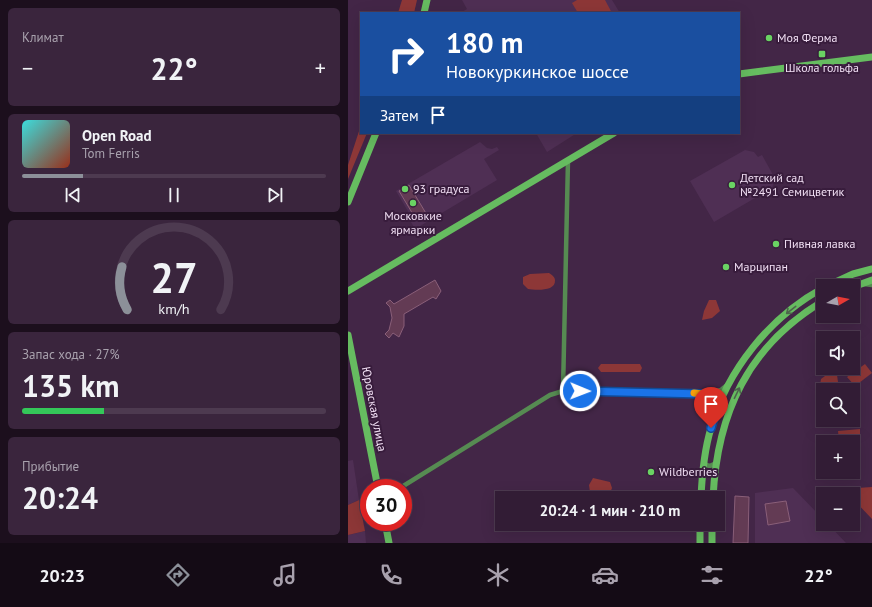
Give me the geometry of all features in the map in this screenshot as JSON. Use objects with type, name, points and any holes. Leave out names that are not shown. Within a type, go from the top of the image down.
[{"type":"street","points":[[424,12],[427,0]]},
{"type":"street","points":[[740,74],[872,57]]},
{"type":"street","points":[[348,202],[376,134]]},
{"type":"street","points":[[348,292],[612,134]]},
{"type":"street","points":[[564,391],[568,160]]},
{"type":"street","points":[[843,279],[872,268]]},
{"type":"street","points":[[860,284],[872,280]]},
{"type":"street","points":[[860,286],[872,285]]},
{"type":"street","points":[[702,491],[704,460],[711,428],[716,412],[729,384],[745,358],[772,326],[801,302],[816,292]]},
{"type":"street","points":[[714,491],[716,462],[722,432],[738,391],[751,368],[779,335],[791,324],[816,306]]},
{"type":"street","name":"Юровская улица","points":[[348,335],[376,479]]},
{"type":"street","points":[[412,481],[550,395],[564,391],[703,394],[721,390],[729,384]]},
{"type":"street","points":[[703,394],[712,398],[716,412]]},
{"type":"street","points":[[704,460],[706,465],[710,466],[716,462]]},
{"type":"street","points":[[387,531],[389,543]]},
{"type":"street","points":[[700,531],[700,543]]},
{"type":"street","points":[[712,531],[712,543]]},
{"type":"shaded area","points":[[402,0],[417,0],[414,12],[398,12]]},
{"type":"shaded area","points":[[462,0],[612,0],[619,12],[462,12],[467,9]]},
{"type":"shaded area","points":[[577,0],[605,0],[611,12],[577,12],[572,3]]},
{"type":"shaded area","points":[[360,128],[360,134],[367,134],[348,179],[348,165]]},
{"type":"shaded area","points":[[537,134],[575,134],[547,152]]},
{"type":"shaded area","points":[[480,142],[487,148],[492,149],[497,147],[499,150],[484,159],[497,180],[415,229],[407,215],[409,213],[396,191]]},
{"type":"shaded area","name":"Детский сад №2491 Семицветик","points":[[745,150],[754,152],[758,157],[762,155],[772,173],[774,182],[772,188],[714,222],[690,181]]},
{"type":"shaded area","points":[[549,273],[555,280],[552,287],[540,290],[528,289],[523,284],[523,277],[530,274]]},
{"type":"shaded area","points":[[709,300],[716,300],[720,311],[712,318],[702,320],[704,311]]},
{"type":"shaded area","points":[[601,364],[640,364],[642,368],[640,372],[601,372],[598,368]]},
{"type":"shaded area","points":[[865,364],[872,373],[859,383],[852,383],[847,377],[850,375],[860,375],[860,368]]},
{"type":"shaded area","points":[[837,375],[838,382],[820,383],[821,379],[825,376]]},
{"type":"shaded area","points":[[860,429],[860,435],[838,435],[838,431]]},
{"type":"shaded area","points":[[353,460],[359,500],[348,505],[348,461]]},
{"type":"shaded area","points":[[593,478],[610,482],[612,488],[611,491],[590,491],[589,485]]},
{"type":"shaded area","points":[[872,487],[872,519],[860,506],[860,488]]},
{"type":"shaded area","points":[[793,488],[816,512],[816,531],[835,531],[846,543],[755,543],[755,493]]},
{"type":"shaded area","points":[[359,500],[360,531],[365,531],[348,535],[348,505]]},
{"type":"shaded area","points":[[365,531],[366,543],[348,543],[348,535]]},
{"type":"building","name":"Московкие ярмарки","points":[[409,185],[427,215],[417,221],[399,191]]},
{"type":"building","points":[[435,280],[441,291],[436,299],[433,297],[404,314],[404,326],[399,337],[393,333],[389,338],[385,334],[389,330],[392,318],[390,307],[386,303],[390,300],[394,304]]},
{"type":"building","points":[[735,496],[749,497],[748,543],[733,543]]},
{"type":"building","points":[[786,501],[790,521],[768,525],[765,504]]},
{"type":"slow traffic","points":[[694,393],[703,394],[712,398],[716,411]]},
{"type":"place","name":"Моя Ферма","points":[[769,38]]},
{"type":"place","name":"Школа гольфа","points":[[822,54]]},
{"type":"place","name":"Детский сад №2491 Семицветик","points":[[732,185]]},
{"type":"place","name":"93 градуса","points":[[405,189]]},
{"type":"place","name":"Московкие ярмарки","points":[[413,203]]},
{"type":"place","name":"Пивная лавка","points":[[776,244]]},
{"type":"place","name":"Марципан","points":[[726,267]]},
{"type":"place","name":"Wildberries","points":[[651,472]]},
{"type":"route","points":[[580,391],[703,394],[712,398],[716,407],[711,428]]}]
